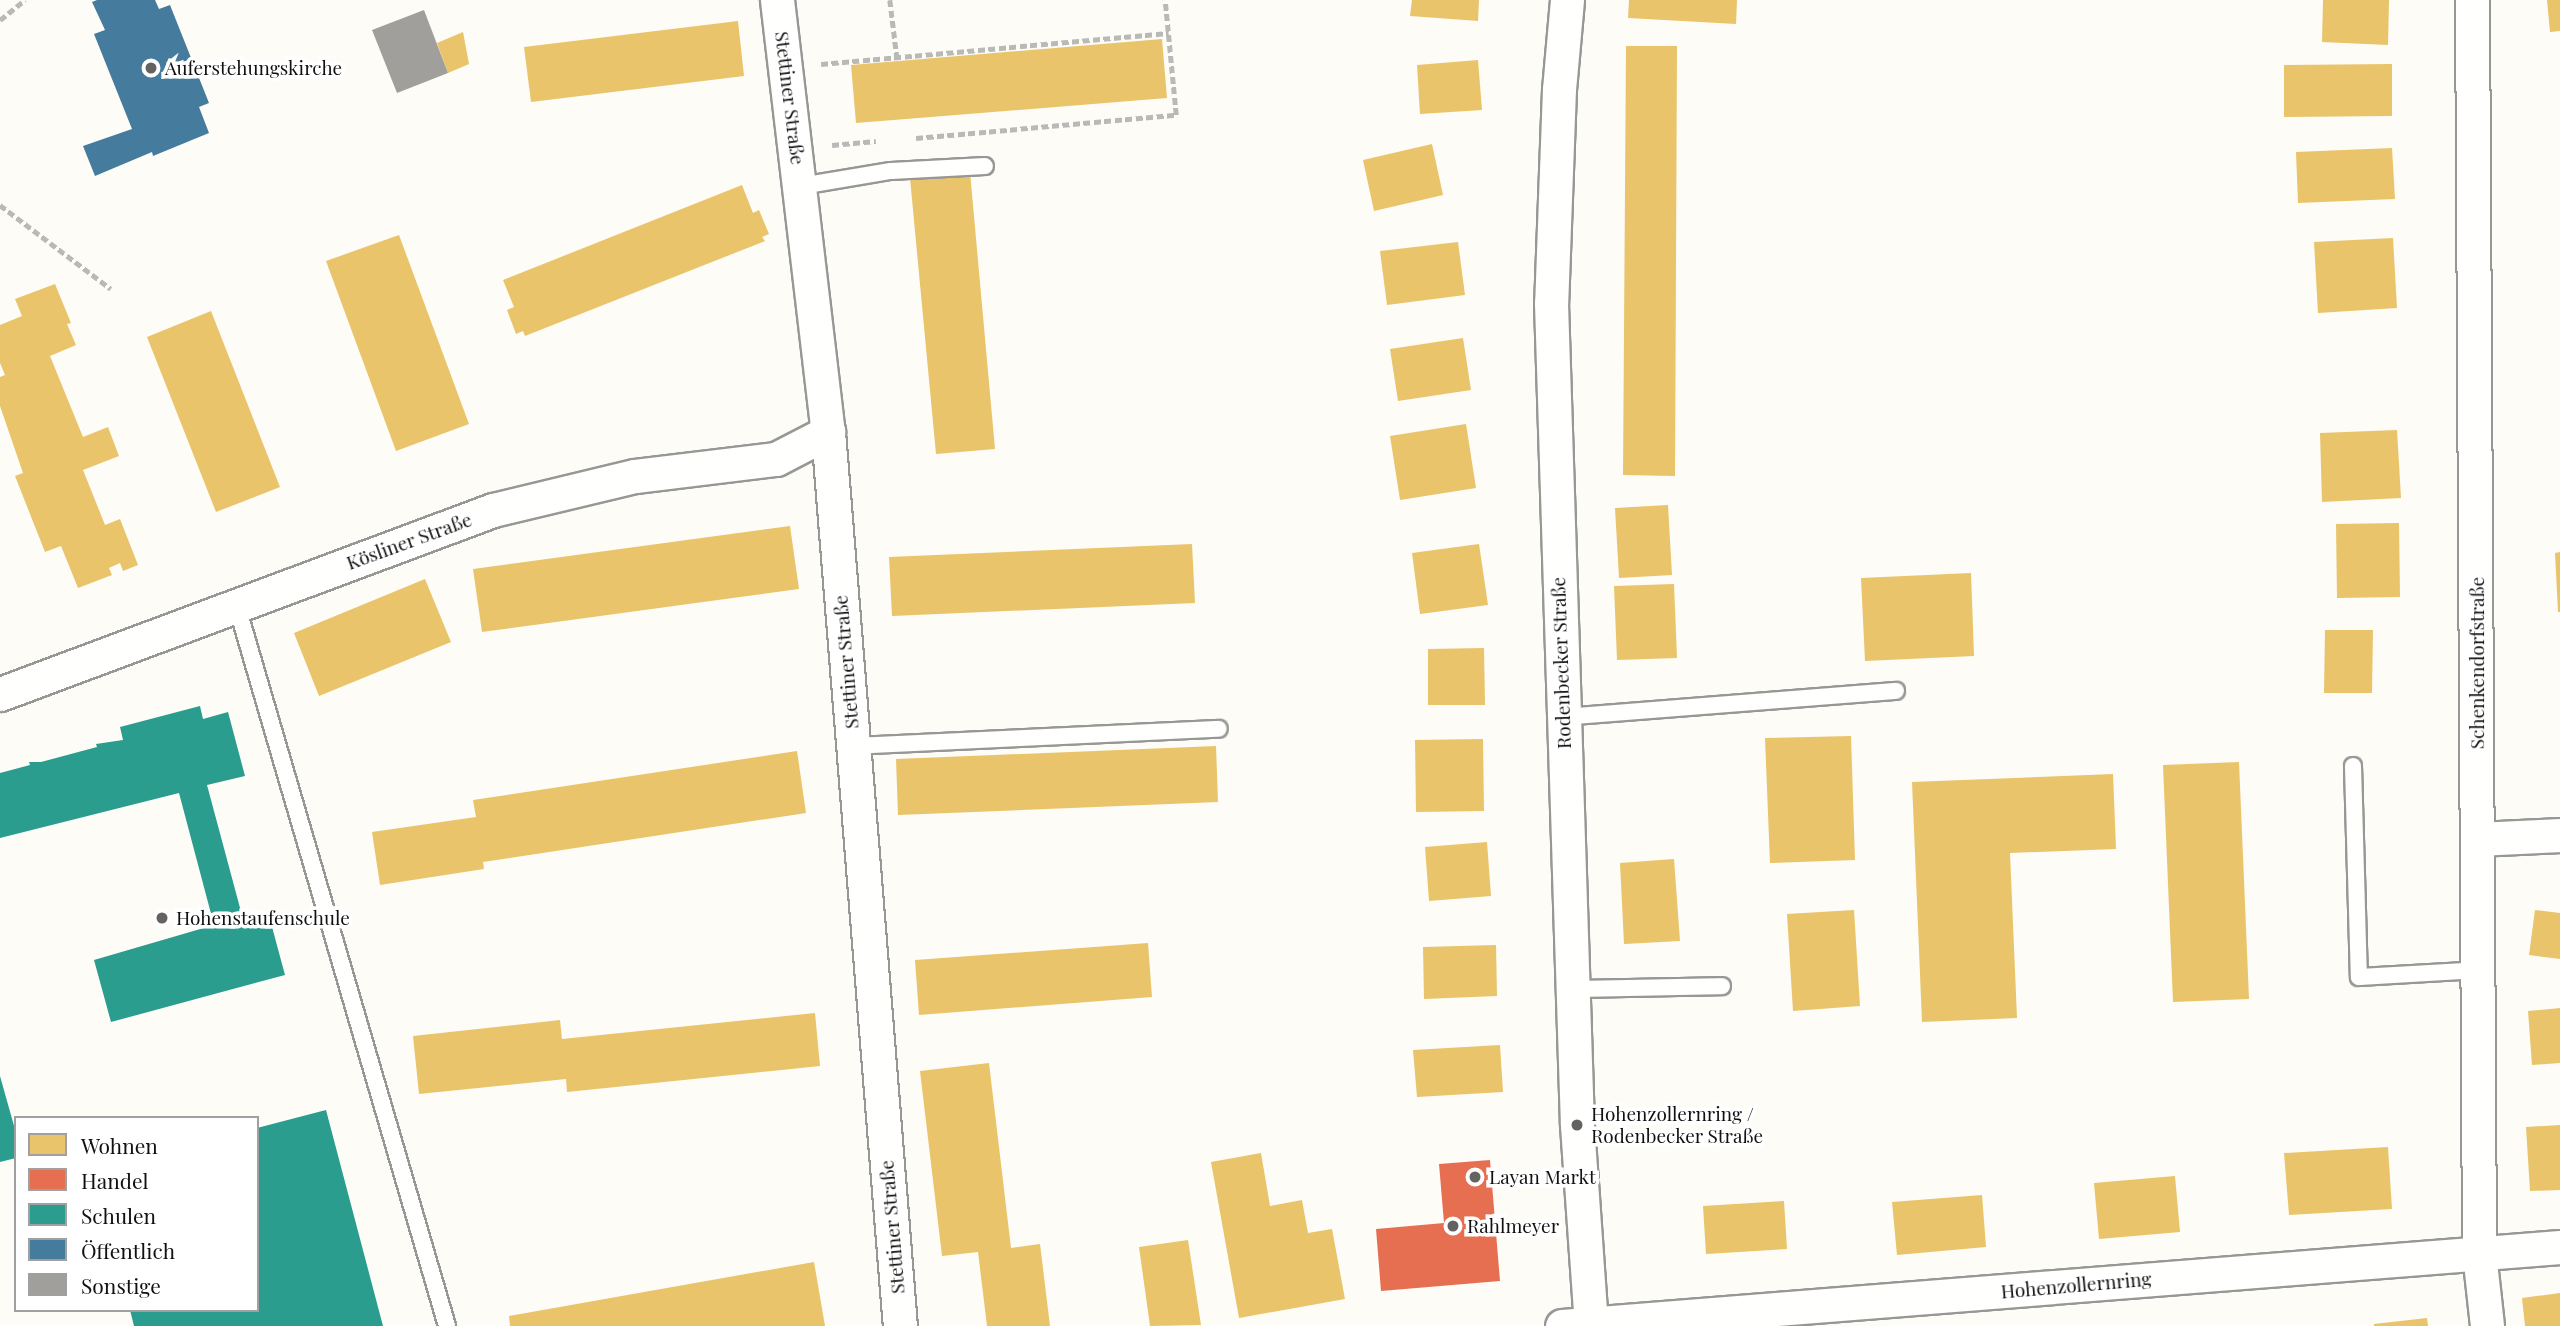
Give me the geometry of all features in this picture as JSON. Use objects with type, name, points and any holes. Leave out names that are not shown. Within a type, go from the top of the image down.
[{"type":"street","name":"Stettiner Straße","points":[[777,0],[828,432],[900,1326]]},
{"type":"street","name":"Rodenbecker Straße","points":[[1567,0],[1559,89],[1551,303],[1582,1325]]},
{"type":"street","name":"Schenkendorfstraße","points":[[2472,0],[2479,839],[2479,1253],[2487,1326]]},
{"type":"street","name":"Kösliner Straße","points":[[0,694],[236,603],[493,510],[635,477],[776,459],[828,432]]},
{"type":"street","points":[[2479,839],[2560,835]]},
{"type":"street","name":"Hohenzollernring","points":[[1582,1325],[2560,1247]]},
{"type":"lane","points":[[801,186],[891,170],[985,166]]},
{"type":"lane","points":[[236,603],[447,1326]]},
{"type":"lane","points":[[1563,716],[1896,691]]},
{"type":"lane","points":[[853,746],[1219,729]]},
{"type":"lane","points":[[2353,766],[2359,978],[2479,970]]},
{"type":"lane","points":[[1572,989],[1722,986]]},
{"type":"path","points":[[0,20],[25,0]]},
{"type":"path","points":[[890,0],[897,57]]},
{"type":"path","points":[[905,139],[1176,115],[1165,0]]},
{"type":"path","points":[[787,68],[1169,33]]},
{"type":"path","points":[[796,148],[878,141]]},
{"type":"path","points":[[0,205],[111,289]]},
{"type":"building: Wohnen","points":[[1412,0],[1479,0],[1478,21],[1410,16]]},
{"type":"building: Wohnen","points":[[1629,0],[1737,0],[1736,24],[1628,18]]},
{"type":"building: Wohnen","points":[[2323,0],[2389,0],[2388,45],[2322,42]]},
{"type":"building: Wohnen","points":[[2547,0],[2560,0],[2560,31],[2550,32]]},
{"type":"building: Wohnen","points":[[738,21],[744,76],[531,102],[524,47]]},
{"type":"building: Wohnen","points":[[463,32],[469,64],[448,73],[437,43]]},
{"type":"building: Wohnen","points":[[1162,39],[1167,98],[856,123],[851,65]]},
{"type":"building: Wohnen","points":[[1626,46],[1677,46],[1675,476],[1623,475]]},
{"type":"building: Wohnen","points":[[1478,60],[1482,110],[1420,114],[1417,65]]},
{"type":"building: Wohnen","points":[[2392,64],[2392,116],[2284,117],[2284,65]]},
{"type":"building: Wohnen","points":[[1432,144],[1443,195],[1374,211],[1363,160]]},
{"type":"building: Wohnen","points":[[2392,148],[2395,199],[2298,203],[2296,152]]},
{"type":"building: Wohnen","points":[[970,172],[995,449],[936,454],[910,178]]},
{"type":"building: Wohnen","points":[[742,185],[753,213],[759,210],[769,234],[762,237],[765,241],[525,336],[523,331],[516,334],[507,310],[514,307],[503,280]]},
{"type":"building: Wohnen","points":[[399,235],[469,424],[396,451],[326,261]]},
{"type":"building: Wohnen","points":[[2393,238],[2397,308],[2318,313],[2314,242]]},
{"type":"building: Wohnen","points":[[1458,242],[1465,295],[1387,305],[1380,251]]},
{"type":"building: Wohnen","points":[[55,284],[71,323],[67,324],[76,345],[50,356],[83,437],[108,427],[119,456],[83,470],[105,525],[120,519],[138,565],[123,571],[120,563],[109,568],[112,575],[78,588],[61,546],[45,552],[15,476],[23,473],[0,406],[0,377],[5,375],[0,363],[0,325],[22,316],[15,299]]},
{"type":"building: Wohnen","points":[[211,311],[280,487],[216,512],[147,337]]},
{"type":"building: Wohnen","points":[[1463,338],[1471,390],[1398,401],[1390,349]]},
{"type":"building: Wohnen","points":[[1466,424],[1476,488],[1400,500],[1390,436]]},
{"type":"building: Wohnen","points":[[2397,430],[2401,498],[2322,502],[2320,433]]},
{"type":"building: Wohnen","points":[[1668,505],[1672,575],[1619,578],[1615,508]]},
{"type":"building: Wohnen","points":[[2399,523],[2400,597],[2337,598],[2336,524]]},
{"type":"building: Wohnen","points":[[790,526],[799,589],[482,632],[473,569]]},
{"type":"building: Wohnen","points":[[1192,544],[1195,603],[892,616],[889,557]]},
{"type":"building: Wohnen","points":[[1479,544],[1488,605],[1420,614],[1412,553]]},
{"type":"building: Wohnen","points":[[2560,552],[2560,612],[2558,612],[2555,553]]},
{"type":"building: Wohnen","points":[[1971,573],[1974,656],[1865,661],[1861,578]]},
{"type":"building: Wohnen","points":[[425,579],[451,642],[319,696],[294,633]]},
{"type":"building: Wohnen","points":[[1674,584],[1677,658],[1617,660],[1614,586]]},
{"type":"building: Wohnen","points":[[2325,630],[2373,630],[2372,693],[2324,693]]},
{"type":"building: Wohnen","points":[[1484,648],[1485,705],[1428,705],[1428,649]]},
{"type":"building: Wohnen","points":[[1851,736],[1855,860],[1770,863],[1765,738]]},
{"type":"building: Wohnen","points":[[1483,739],[1484,811],[1416,812],[1415,740]]},
{"type":"building: Wohnen","points":[[1216,746],[1218,802],[898,815],[896,759]]},
{"type":"building: Wohnen","points":[[797,751],[806,813],[483,862],[484,869],[380,885],[372,832],[476,817],[473,800]]},
{"type":"building: Wohnen","points":[[2239,762],[2249,999],[2173,1002],[2163,765]]},
{"type":"building: Wohnen","points":[[2113,774],[2116,849],[2010,853],[2017,1018],[1922,1022],[1912,782]]},
{"type":"building: Wohnen","points":[[1487,842],[1491,896],[1429,901],[1425,847]]},
{"type":"building: Wohnen","points":[[1674,859],[1680,941],[1624,944],[1620,863]]},
{"type":"building: Wohnen","points":[[1854,910],[1860,1006],[1793,1011],[1787,914]]},
{"type":"building: Wohnen","points":[[2535,910],[2560,913],[2560,959],[2529,955]]},
{"type":"building: Wohnen","points":[[1148,943],[1152,997],[919,1015],[915,960]]},
{"type":"building: Wohnen","points":[[1496,945],[1497,996],[1424,999],[1423,947]]},
{"type":"building: Wohnen","points":[[2560,1008],[2560,1063],[2532,1065],[2528,1011]]},
{"type":"building: Wohnen","points":[[815,1013],[820,1066],[567,1092],[566,1079],[419,1094],[413,1036],[560,1020],[562,1039]]},
{"type":"building: Wohnen","points":[[1500,1045],[1503,1092],[1417,1097],[1413,1050]]},
{"type":"building: Wohnen","points":[[989,1063],[1011,1248],[1040,1244],[1050,1326],[987,1326],[978,1252],[942,1256],[920,1071]]},
{"type":"building: Wohnen","points":[[2560,1125],[2560,1190],[2530,1191],[2526,1127]]},
{"type":"building: Wohnen","points":[[2388,1147],[2392,1209],[2289,1215],[2284,1153]]},
{"type":"building: Wohnen","points":[[1261,1153],[1270,1206],[1302,1200],[1308,1233],[1332,1229],[1345,1299],[1239,1318],[1211,1162]]},
{"type":"building: Wohnen","points":[[2175,1176],[2180,1232],[2099,1239],[2094,1183]]},
{"type":"building: Wohnen","points":[[1982,1195],[1986,1247],[1897,1255],[1892,1202]]},
{"type":"building: Wohnen","points":[[1784,1201],[1787,1249],[1706,1254],[1703,1206]]},
{"type":"building: Wohnen","points":[[1188,1240],[1201,1325],[1150,1326],[1139,1247]]},
{"type":"building: Wohnen","points":[[814,1262],[825,1326],[510,1326],[509,1316]]},
{"type":"building: Wohnen","points":[[2560,1293],[2560,1326],[2525,1326],[2522,1298]]},
{"type":"building: Wohnen","points":[[2427,1318],[2428,1326],[2374,1326],[2374,1324]]},
{"type":"building: Handel","name":"Rahlmeyer","points":[[1490,1160],[1500,1281],[1381,1291],[1376,1229],[1444,1223],[1439,1164]]},
{"type":"building: Schulen","points":[[200,706],[203,719],[228,712],[245,776],[207,785],[243,919],[268,912],[285,975],[111,1022],[94,960],[214,925],[179,793],[0,838],[0,773],[30,765],[29,762],[41,762],[97,747],[96,744],[123,740],[120,727]]},
{"type":"building: Schulen","points":[[0,1076],[14,1126],[14,1158],[0,1162]]},
{"type":"building: Schulen","points":[[326,1110],[383,1326],[134,1326],[130,1312],[259,1312],[259,1127]]},
{"type":"building: Öffentlich","name":"Auferstehungskirche","points":[[155,0],[159,9],[170,5],[209,103],[199,107],[209,133],[153,156],[152,152],[95,176],[83,146],[132,129],[94,34],[105,30],[92,2]]},
{"type":"building: Sonstige","points":[[424,10],[448,73],[397,93],[372,30]]},
{"type":"place","name":"Auferstehungskirche","points":[[151,68]]},
{"type":"place","name":"Hohenstaufenschule","points":[[162,918]]},
{"type":"place","name":"Hohenzollernring / Rodenbecker Straße","points":[[1577,1125]]},
{"type":"place","name":"Layan Markt","points":[[1475,1177]]},
{"type":"place","name":"Rahlmeyer","points":[[1453,1226]]}]
